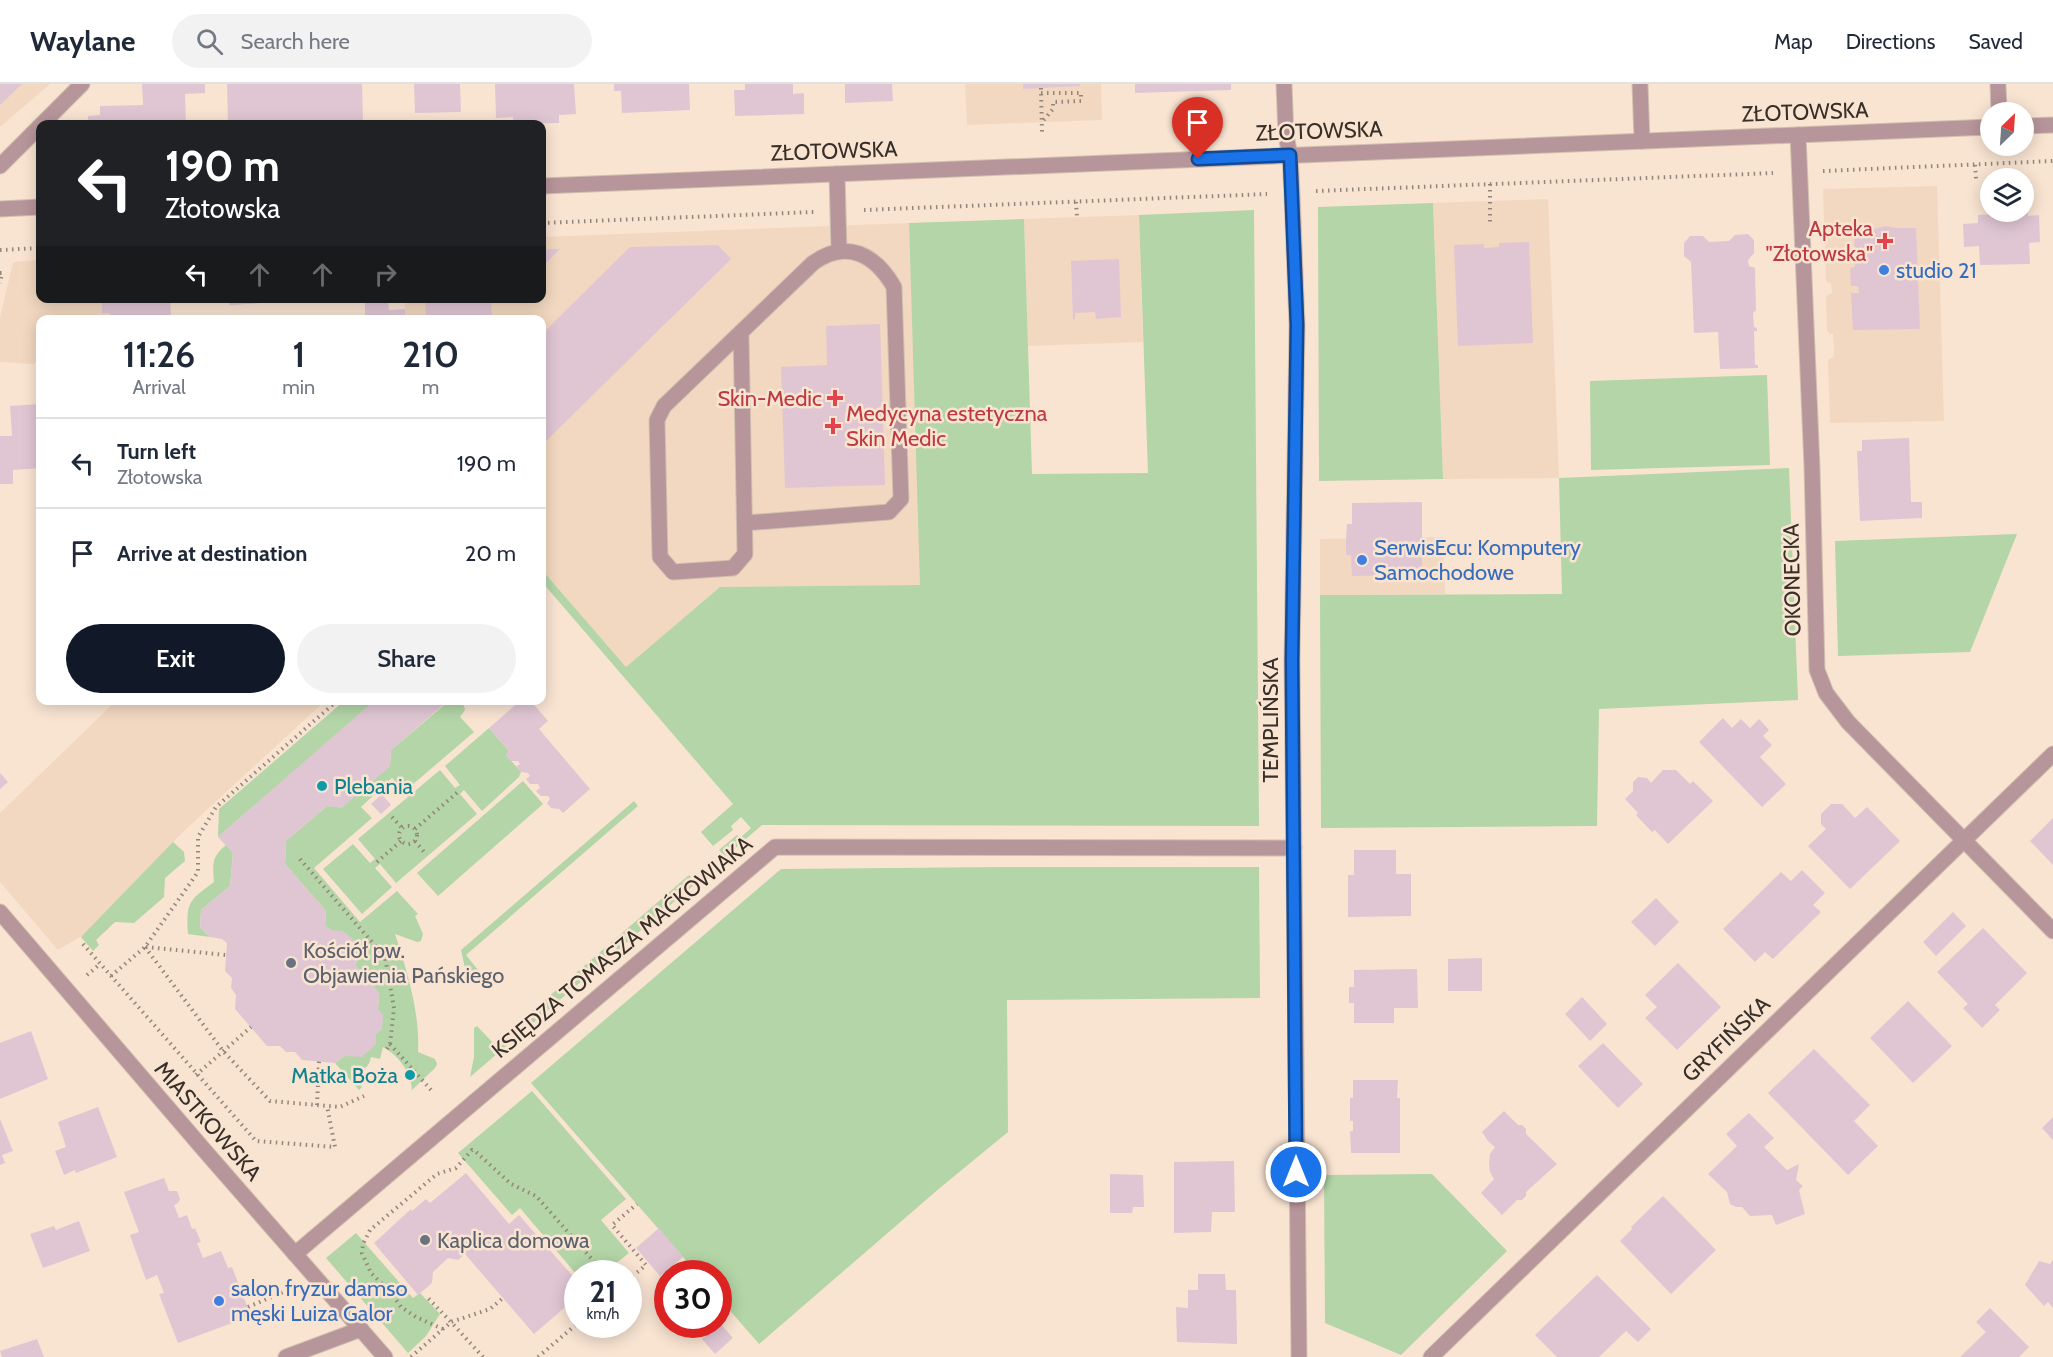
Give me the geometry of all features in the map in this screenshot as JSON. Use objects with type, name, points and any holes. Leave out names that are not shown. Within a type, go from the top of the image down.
[{"type":"street","points":[[46,120],[82,84]]},
{"type":"street","name":"TEMPLIŃSKA","points":[[1284,84],[1286,136],[1290,155],[1297,325],[1292,660],[1299,1357]]},
{"type":"street","points":[[1640,84],[1642,141]]},
{"type":"street","points":[[1998,84],[1999,102]]},
{"type":"street","points":[[2034,125],[2053,124]]},
{"type":"street","name":"ZŁOTOWSKA","points":[[546,186],[1980,127]]},
{"type":"street","points":[[0,166],[36,130]]},
{"type":"street","name":"OKONECKA","points":[[1798,135],[1812,467],[1817,670],[1826,693],[1848,722],[2053,931]]},
{"type":"street","points":[[837,174],[839,251]]},
{"type":"street","points":[[0,209],[36,207]]},
{"type":"street","points":[[741,332],[745,554],[733,568],[673,572],[660,557],[657,420],[664,406],[741,332],[813,263],[826,254],[839,251],[864,256],[886,274],[894,287],[901,499],[889,512],[745,523]]},
{"type":"street","name":"GRYFIŃSKA","points":[[1431,1357],[2053,754]]},
{"type":"street","name":"KSIĘDZA TOMASZA MAĆKOWIAKA","points":[[295,1254],[775,848],[1294,848]]},
{"type":"street","name":"MIASTKOWSKA","points":[[0,912],[385,1357]]},
{"type":"street","points":[[286,1357],[361,1329]]},
{"type":"path","points":[[1042,122],[1053,109],[1053,102],[1081,101],[1081,93],[1041,91],[1042,132]]},
{"type":"path","points":[[1824,171],[2053,161]]},
{"type":"path","points":[[1975,165],[1976,179]]},
{"type":"path","points":[[1316,191],[1778,173]]},
{"type":"path","points":[[1490,184],[1490,225]]},
{"type":"path","points":[[546,223],[1270,194]]},
{"type":"path","points":[[1076,202],[1077,217]]},
{"type":"path","points":[[0,250],[36,248]]},
{"type":"path","points":[[0,273],[2,273],[0,283]]},
{"type":"path","points":[[111,976],[145,947],[198,872],[198,837],[216,807],[332,705]]},
{"type":"path","points":[[415,829],[459,792]]},
{"type":"path","points":[[392,817],[402,828]]},
{"type":"path","points":[[401,841],[408,844],[415,841],[417,836],[415,829],[411,826],[402,828]]},
{"type":"path","points":[[401,841],[399,834],[402,828]]},
{"type":"path","points":[[377,862],[401,841]]},
{"type":"path","points":[[415,841],[425,853]]},
{"type":"path","points":[[300,859],[385,957],[394,1008],[390,1044],[387,1049]]},
{"type":"path","points":[[82,944],[256,1142],[335,1147],[327,1106]]},
{"type":"path","points":[[145,947],[226,955]]},
{"type":"path","points":[[145,947],[223,1051],[270,1101],[340,1107],[364,1096]]},
{"type":"path","points":[[84,977],[100,964]]},
{"type":"path","points":[[196,1074],[251,1027]]},
{"type":"path","points":[[390,1044],[431,1090]]},
{"type":"path","points":[[317,1105],[319,1061]]},
{"type":"path","points":[[443,1329],[416,1317],[401,1307],[392,1294],[371,1274],[362,1253],[363,1244],[370,1230],[437,1174],[456,1168],[472,1150],[511,1184],[536,1196],[593,1260]]},
{"type":"path","points":[[637,1204],[612,1225],[642,1260]]},
{"type":"path","points":[[248,1307],[300,1286]]},
{"type":"path","points":[[427,1297],[483,1357]]},
{"type":"path","points":[[411,1356],[451,1322],[490,1310],[503,1298]]},
{"type":"path","points":[[538,1357],[564,1335]]},
{"type":"shaded area","points":[[0,84],[50,84],[0,127]]},
{"type":"shaded area","points":[[965,84],[1101,84],[1102,120],[967,125]]},
{"type":"shaded area","points":[[1937,186],[1944,421],[1830,423],[1828,360],[1834,356],[1834,346],[1833,334],[1827,331],[1826,296],[1832,293],[1831,283],[1826,282],[1823,189]]},
{"type":"shaded area","points":[[1548,199],[1559,478],[1443,479],[1433,203]]},
{"type":"shaded area","points":[[1139,215],[1143,342],[1028,346],[1024,219]]},
{"type":"shaded area","points":[[909,223],[921,585],[720,587],[626,667],[546,575],[546,315],[405,315],[405,303],[546,303],[546,237]]},
{"type":"shaded area","points":[[36,260],[36,303],[170,303],[171,315],[36,315],[36,361],[33,364],[0,362],[0,318],[13,262]]},
{"type":"shaded area","points":[[1443,537],[1445,594],[1320,595],[1320,539]]},
{"type":"shaded area","points":[[112,705],[321,705],[185,830],[85,934],[58,950],[0,882],[0,813]]},
{"type":"green space","points":[[1433,203],[1443,479],[1319,481],[1318,207]]},
{"type":"green space","points":[[1254,210],[1259,826],[762,825],[725,857],[719,850],[737,835],[740,838],[751,828],[741,817],[731,826],[733,830],[713,846],[701,832],[733,804],[546,587],[546,575],[626,667],[720,587],[920,585],[909,223],[1024,219],[1032,474],[1148,473],[1139,215]]},
{"type":"green space","points":[[1767,375],[1770,465],[1591,470],[1590,381]]},
{"type":"green space","points":[[1789,468],[1798,700],[1599,709],[1597,826],[1321,828],[1320,595],[1562,594],[1559,478]]},
{"type":"green space","points":[[2017,534],[1970,652],[1838,656],[1835,541]]},
{"type":"green space","points":[[339,705],[370,705],[218,837],[219,809]]},
{"type":"green space","points":[[444,705],[464,706],[465,710],[460,717],[474,732],[405,791],[392,778],[361,807],[372,818],[314,868],[360,922],[397,891],[418,914],[415,916],[423,934],[421,941],[417,942],[395,934],[415,1007],[418,1052],[435,1059],[437,1064],[412,1090],[403,1065],[383,1047],[380,1059],[371,1057],[366,1067],[352,1074],[362,1087],[359,1090],[335,1063],[345,1056],[375,1044],[376,1034],[382,1029],[378,1009],[379,993],[356,966],[355,944],[352,939],[332,931],[325,925],[326,911],[285,864],[286,841],[327,806],[342,807],[390,766],[391,750]]},
{"type":"green space","points":[[489,728],[509,751],[506,755],[521,772],[519,777],[482,811],[464,790],[460,794],[477,814],[396,883],[380,864],[375,868],[392,887],[362,914],[323,869],[353,844],[370,863],[375,859],[358,839],[440,770],[455,788],[460,785],[445,766]]},
{"type":"green space","points":[[523,781],[543,804],[438,896],[417,873]]},
{"type":"green space","points":[[634,801],[638,806],[466,955],[482,975],[476,981],[468,981],[461,950]]},
{"type":"green space","points":[[173,842],[184,852],[185,861],[165,878],[164,897],[134,923],[115,922],[96,940],[99,945],[93,951],[81,937]]},
{"type":"green space","points":[[226,845],[233,853],[230,886],[201,910],[200,927],[210,937],[188,934],[188,915],[191,903],[214,882],[214,861]]},
{"type":"green space","points":[[1259,867],[1260,998],[1007,1000],[1008,1132],[759,1344],[732,1313],[732,1260],[686,1260],[531,1083],[781,869]]},
{"type":"green space","points":[[689,875],[696,883],[470,1077],[474,1057],[474,1028],[477,1026],[494,1044]]},
{"type":"green space","points":[[532,1091],[626,1199],[601,1220],[629,1253],[620,1260],[564,1260],[520,1208],[512,1215],[458,1153]]},
{"type":"green space","points":[[1432,1174],[1507,1251],[1401,1355],[1325,1323],[1324,1175]]},
{"type":"green space","points":[[356,1233],[413,1298],[420,1293],[440,1314],[426,1336],[408,1353],[326,1258]]},
{"type":"building","points":[[0,84],[22,84],[0,105]]},
{"type":"building","points":[[142,84],[205,84],[205,93],[185,94],[186,120],[88,120],[88,116],[100,115],[100,106],[143,105]]},
{"type":"building","points":[[227,84],[362,84],[363,120],[228,120]]},
{"type":"building","points":[[414,84],[460,84],[461,112],[415,113]]},
{"type":"building","points":[[495,84],[574,84],[576,114],[559,115],[559,123],[546,123],[546,120],[513,120],[513,117],[496,118]]},
{"type":"building","points":[[614,84],[689,84],[690,110],[622,113],[621,91],[614,91]]},
{"type":"building","points":[[745,84],[793,84],[793,94],[804,93],[804,114],[735,116],[734,90],[745,90]]},
{"type":"building","points":[[845,84],[892,84],[893,101],[845,103]]},
{"type":"building","points":[[1023,84],[1080,84],[1080,86],[1023,89]]},
{"type":"building","points":[[1135,84],[1231,84],[1231,90],[1135,93]]},
{"type":"building","points":[[1978,215],[1980,215],[1980,222],[2034,222],[2034,215],[2039,215],[2040,242],[2029,243],[2030,264],[1980,265],[1979,246],[1964,247],[1963,224],[1978,223]]},
{"type":"building","points":[[1885,226],[1916,228],[1920,329],[1853,330],[1851,293],[1859,293],[1858,286],[1851,286],[1850,268],[1855,267],[1854,230]]},
{"type":"building","points":[[1748,234],[1754,240],[1754,253],[1748,260],[1749,266],[1755,268],[1756,310],[1753,313],[1754,327],[1757,328],[1757,331],[1754,331],[1755,365],[1758,365],[1758,368],[1720,369],[1718,332],[1694,333],[1691,262],[1684,256],[1684,243],[1690,236],[1703,236],[1709,242],[1729,241],[1735,235]]},
{"type":"building","points":[[1529,242],[1533,343],[1458,346],[1454,245],[1484,244],[1484,248],[1499,247],[1499,243]]},
{"type":"building","points":[[718,245],[731,259],[546,441],[546,330],[630,247]]},
{"type":"building","points":[[551,249],[560,249],[546,263],[546,250]]},
{"type":"building","points":[[1119,259],[1121,317],[1096,319],[1095,312],[1075,313],[1073,320],[1071,261]]},
{"type":"building","points":[[102,303],[170,303],[171,315],[102,313]]},
{"type":"building","points":[[230,303],[263,303],[230,305]]},
{"type":"building","points":[[365,303],[388,303],[389,310],[405,309],[405,315],[365,315]]},
{"type":"building","points":[[425,303],[491,303],[492,315],[426,315]]},
{"type":"building","name":"Medycyna estetyczna Skin Medic","points":[[880,324],[885,485],[785,488],[781,367],[827,365],[826,326]]},
{"type":"building","points":[[36,404],[36,468],[13,470],[13,484],[0,484],[0,436],[12,436],[10,406]]},
{"type":"building","points":[[1909,438],[1911,502],[1922,502],[1922,518],[1860,521],[1857,451],[1862,451],[1862,440]]},
{"type":"building","points":[[1422,502],[1422,575],[1352,576],[1351,555],[1346,555],[1346,539],[1347,524],[1352,524],[1352,503]]},
{"type":"building","name":"Kościół pw. Objawienia Pańskiego","points":[[369,705],[443,705],[391,750],[390,766],[342,808],[327,806],[286,841],[285,864],[326,911],[325,925],[330,930],[343,931],[354,940],[357,947],[356,966],[379,993],[378,1009],[383,1015],[382,1029],[376,1034],[376,1044],[362,1057],[345,1056],[335,1063],[302,1060],[295,1052],[286,1052],[280,1046],[267,1046],[235,1009],[236,995],[231,988],[232,978],[225,971],[227,943],[222,939],[210,937],[200,927],[201,910],[230,886],[233,853],[218,837]]},
{"type":"building","points":[[515,705],[534,705],[548,721],[539,729],[590,789],[563,813],[559,809],[551,808],[547,803],[550,799],[548,796],[541,796],[536,791],[540,788],[538,784],[530,784],[526,779],[530,776],[528,773],[521,772],[516,767],[520,764],[518,761],[510,761],[506,755],[509,751],[489,728]]},
{"type":"building","points":[[1723,718],[1732,728],[1741,719],[1750,728],[1759,719],[1769,730],[1763,736],[1772,745],[1760,757],[1786,784],[1762,807],[1699,742]]},
{"type":"building","points":[[1663,770],[1676,770],[1690,784],[1693,781],[1713,801],[1668,844],[1655,830],[1652,832],[1625,799],[1633,791],[1633,782],[1638,777],[1647,778],[1651,783]]},
{"type":"building","points":[[0,773],[8,782],[0,789]]},
{"type":"building","points":[[382,794],[391,805],[381,814],[371,804]]},
{"type":"building","points":[[1831,804],[1842,804],[1855,818],[1867,807],[1900,841],[1850,889],[1808,846],[1826,829],[1821,824],[1821,814]]},
{"type":"building","points":[[2053,818],[2053,865],[2030,841]]},
{"type":"building","points":[[1354,850],[1396,850],[1396,874],[1411,874],[1411,916],[1348,917],[1348,875],[1354,875]]},
{"type":"building","points":[[1802,870],[1825,893],[1813,905],[1821,912],[1773,959],[1765,952],[1755,962],[1723,929],[1781,872],[1791,881]]},
{"type":"building","points":[[1656,898],[1679,922],[1655,946],[1631,922]]},
{"type":"building","points":[[1953,912],[1966,926],[1936,956],[1923,942]]},
{"type":"building","points":[[1983,928],[2027,973],[1995,1005],[2000,1010],[1982,1028],[1963,1008],[1968,1004],[1937,972]]},
{"type":"building","points":[[1482,958],[1482,991],[1448,991],[1448,959]]},
{"type":"building","points":[[1678,963],[1721,1007],[1677,1050],[1645,1018],[1657,1007],[1645,995]]},
{"type":"building","points":[[1417,969],[1418,1008],[1394,1008],[1394,1023],[1354,1023],[1354,1003],[1349,1003],[1349,987],[1354,987],[1354,970]]},
{"type":"building","points":[[1582,997],[1607,1024],[1590,1041],[1565,1014]]},
{"type":"building","points":[[1908,1001],[1952,1046],[1913,1083],[1870,1038]]},
{"type":"building","points":[[31,1031],[48,1079],[0,1099],[0,1043]]},
{"type":"building","points":[[1603,1043],[1643,1084],[1618,1108],[1578,1066]]},
{"type":"building","points":[[1814,1049],[1870,1105],[1854,1121],[1878,1146],[1848,1175],[1768,1093]]},
{"type":"building","points":[[1353,1080],[1398,1080],[1400,1153],[1351,1153],[1350,1131],[1353,1131],[1353,1121],[1350,1121],[1350,1098],[1353,1098]]},
{"type":"building","points":[[98,1107],[117,1157],[76,1173],[75,1170],[64,1175],[55,1151],[66,1147],[58,1122]]},
{"type":"building","points":[[1504,1111],[1518,1125],[1526,1129],[1526,1134],[1557,1164],[1526,1192],[1522,1200],[1517,1200],[1502,1215],[1481,1193],[1494,1179],[1489,1163],[1490,1154],[1495,1147],[1482,1132]]},
{"type":"building","points":[[1749,1113],[1774,1138],[1764,1147],[1787,1170],[1799,1164],[1796,1180],[1803,1186],[1799,1190],[1805,1214],[1776,1225],[1772,1215],[1750,1216],[1742,1207],[1730,1204],[1727,1192],[1708,1174],[1737,1146],[1726,1134]]},
{"type":"building","points":[[2053,1117],[2053,1140],[2042,1128]]},
{"type":"building","points":[[0,1119],[13,1151],[2,1155],[5,1163],[0,1165]]},
{"type":"building","points":[[1234,1161],[1235,1212],[1212,1212],[1211,1232],[1174,1233],[1174,1162]]},
{"type":"building","points":[[466,1173],[509,1224],[519,1215],[564,1266],[564,1308],[534,1334],[465,1254],[458,1260],[448,1258],[433,1272],[432,1283],[418,1295],[374,1243],[411,1209],[412,1211],[426,1199],[430,1203]]},
{"type":"building","points":[[1110,1174],[1143,1175],[1144,1207],[1133,1207],[1132,1213],[1110,1213]]},
{"type":"building","points":[[164,1178],[169,1191],[177,1191],[180,1199],[174,1205],[179,1218],[187,1215],[192,1229],[195,1228],[201,1242],[197,1243],[203,1258],[221,1251],[228,1268],[232,1267],[251,1316],[178,1343],[159,1294],[164,1293],[157,1275],[146,1280],[130,1235],[139,1232],[124,1192]]},
{"type":"building","points":[[1663,1196],[1716,1250],[1671,1294],[1620,1241]]},
{"type":"building","points":[[79,1221],[90,1251],[43,1268],[30,1234],[54,1226],[56,1230]]},
{"type":"building","points":[[659,1228],[683,1257],[679,1260],[654,1260],[654,1269],[636,1248]]},
{"type":"building","points":[[2053,1260],[2053,1308],[2048,1302],[2044,1306],[2025,1285],[2039,1261],[2050,1264]]},
{"type":"building","points":[[1198,1274],[1225,1274],[1226,1290],[1236,1290],[1237,1344],[1177,1342],[1176,1307],[1188,1308],[1188,1290],[1198,1290]]},
{"type":"building","points":[[1597,1275],[1651,1329],[1638,1342],[1626,1331],[1599,1357],[1557,1357],[1535,1335]]},
{"type":"building","points":[[1990,1308],[2029,1347],[2019,1357],[1960,1357],[1986,1332],[1976,1322]]},
{"type":"building","points":[[732,1337],[733,1338],[715,1354],[702,1339]]},
{"type":"building","points":[[37,1339],[44,1357],[2,1357],[0,1351]]},
{"type":"place","name":"Apteka \"Złotowska\"","points":[[1885,241]]},
{"type":"place","name":"studio 21","points":[[1884,270]]},
{"type":"place","name":"Skin-Medic","points":[[835,398]]},
{"type":"place","name":"Medycyna estetyczna Skin Medic","points":[[833,426]]},
{"type":"place","name":"SerwisEcu: Komputery Samochodowe","points":[[1362,560]]},
{"type":"place","name":"Plebania","points":[[322,786]]},
{"type":"place","name":"Kościół pw. Objawienia Pańskiego","points":[[291,963]]},
{"type":"place","name":"Matka Boża","points":[[410,1075]]},
{"type":"place","name":"Kaplica domowa","points":[[425,1240]]},
{"type":"place","name":"salon fryzur damso męski Luiza Galor","points":[[219,1301]]},
{"type":"route","points":[[1198,159],[1290,155],[1297,325],[1292,660],[1296,1172]]}]
